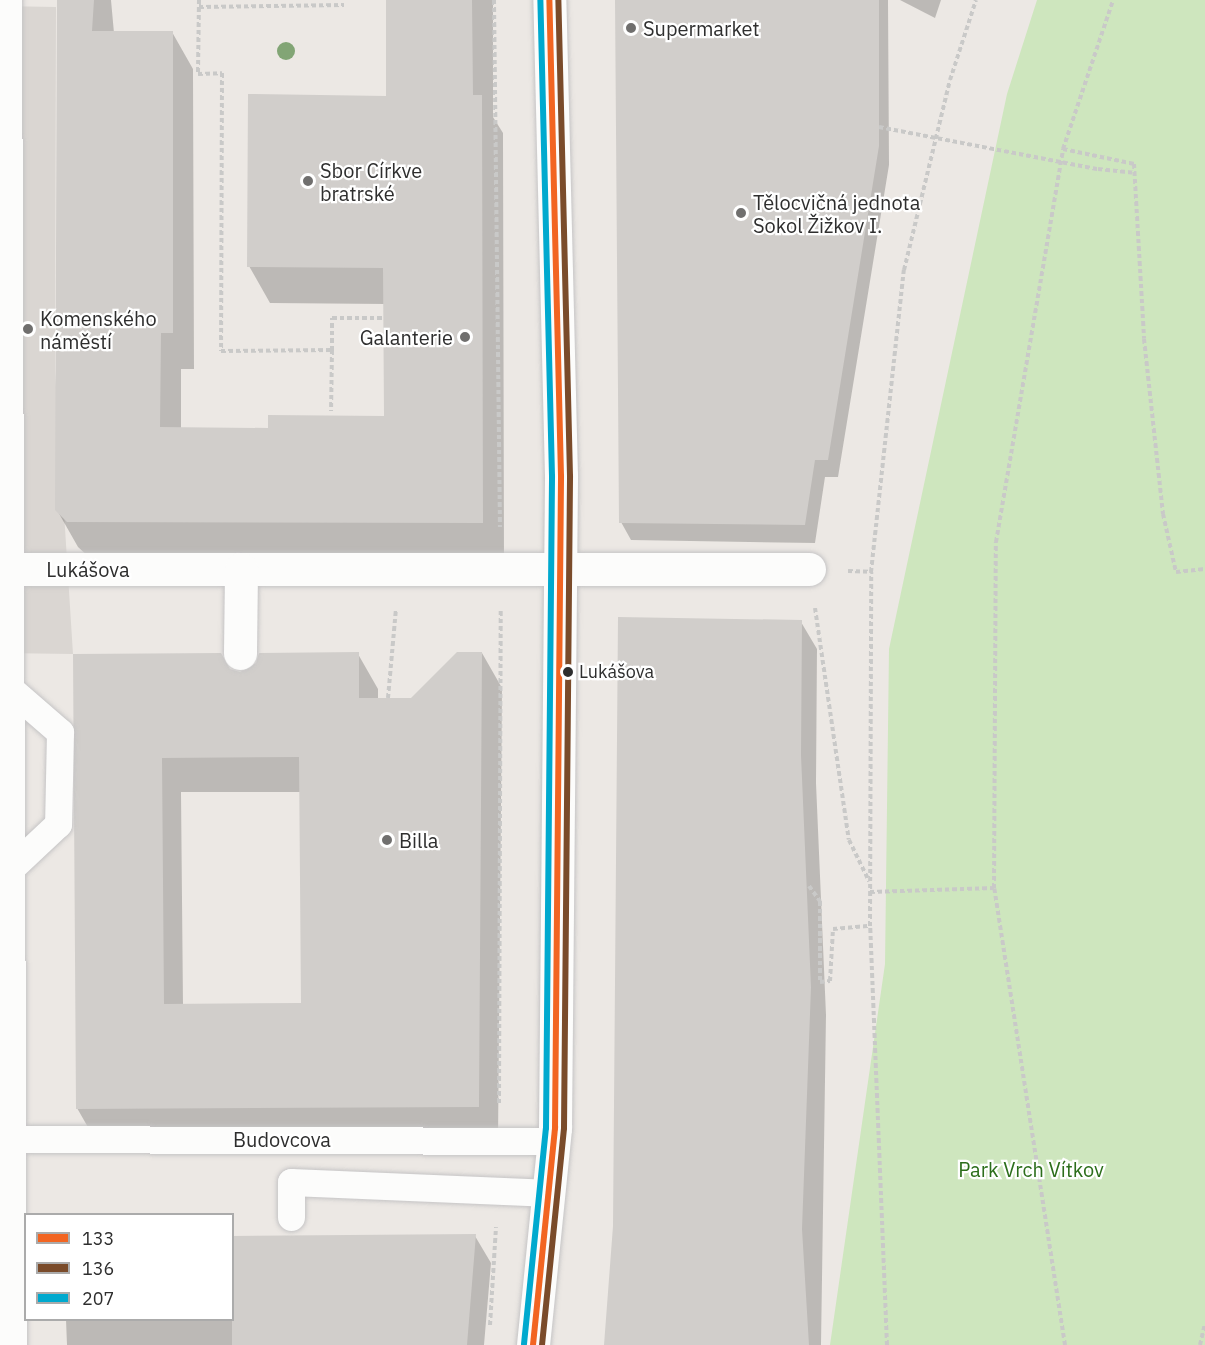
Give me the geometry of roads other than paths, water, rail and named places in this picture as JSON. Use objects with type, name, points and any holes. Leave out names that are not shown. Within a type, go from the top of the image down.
[{"type":"street","points":[[6,0],[3,64],[3,569],[8,687],[10,1345]]},
{"type":"street","points":[[533,1345],[551,1193],[554,1141],[561,569],[549,0]]},
{"type":"street","name":"Lukášova","points":[[3,569],[809,569]]},
{"type":"street","points":[[240,569],[240,653]]},
{"type":"lane","points":[[8,687],[60,732],[58,824],[8,871]]},
{"type":"lane","name":"Budovcova","points":[[10,1139],[554,1141]]},
{"type":"lane","points":[[291,1217],[291,1182],[551,1193]]},
{"type":"place","name":"Supermarket","points":[[631,28]]},
{"type":"place","name":"Sbor Církve bratrské","points":[[308,181]]},
{"type":"place","name":"Tělocvičná jednota Sokol Žižkov I.","points":[[741,213]]},
{"type":"place","name":"Komenského náměstí","points":[[28,329]]},
{"type":"place","name":"Galanterie","points":[[465,337]]},
{"type":"place","name":"Lukášova","points":[[568,672]]},
{"type":"place","name":"Billa","points":[[387,840]]},
{"type":"park label","name":"Park Vrch Vítkov","points":[[1031,1169]]}]
